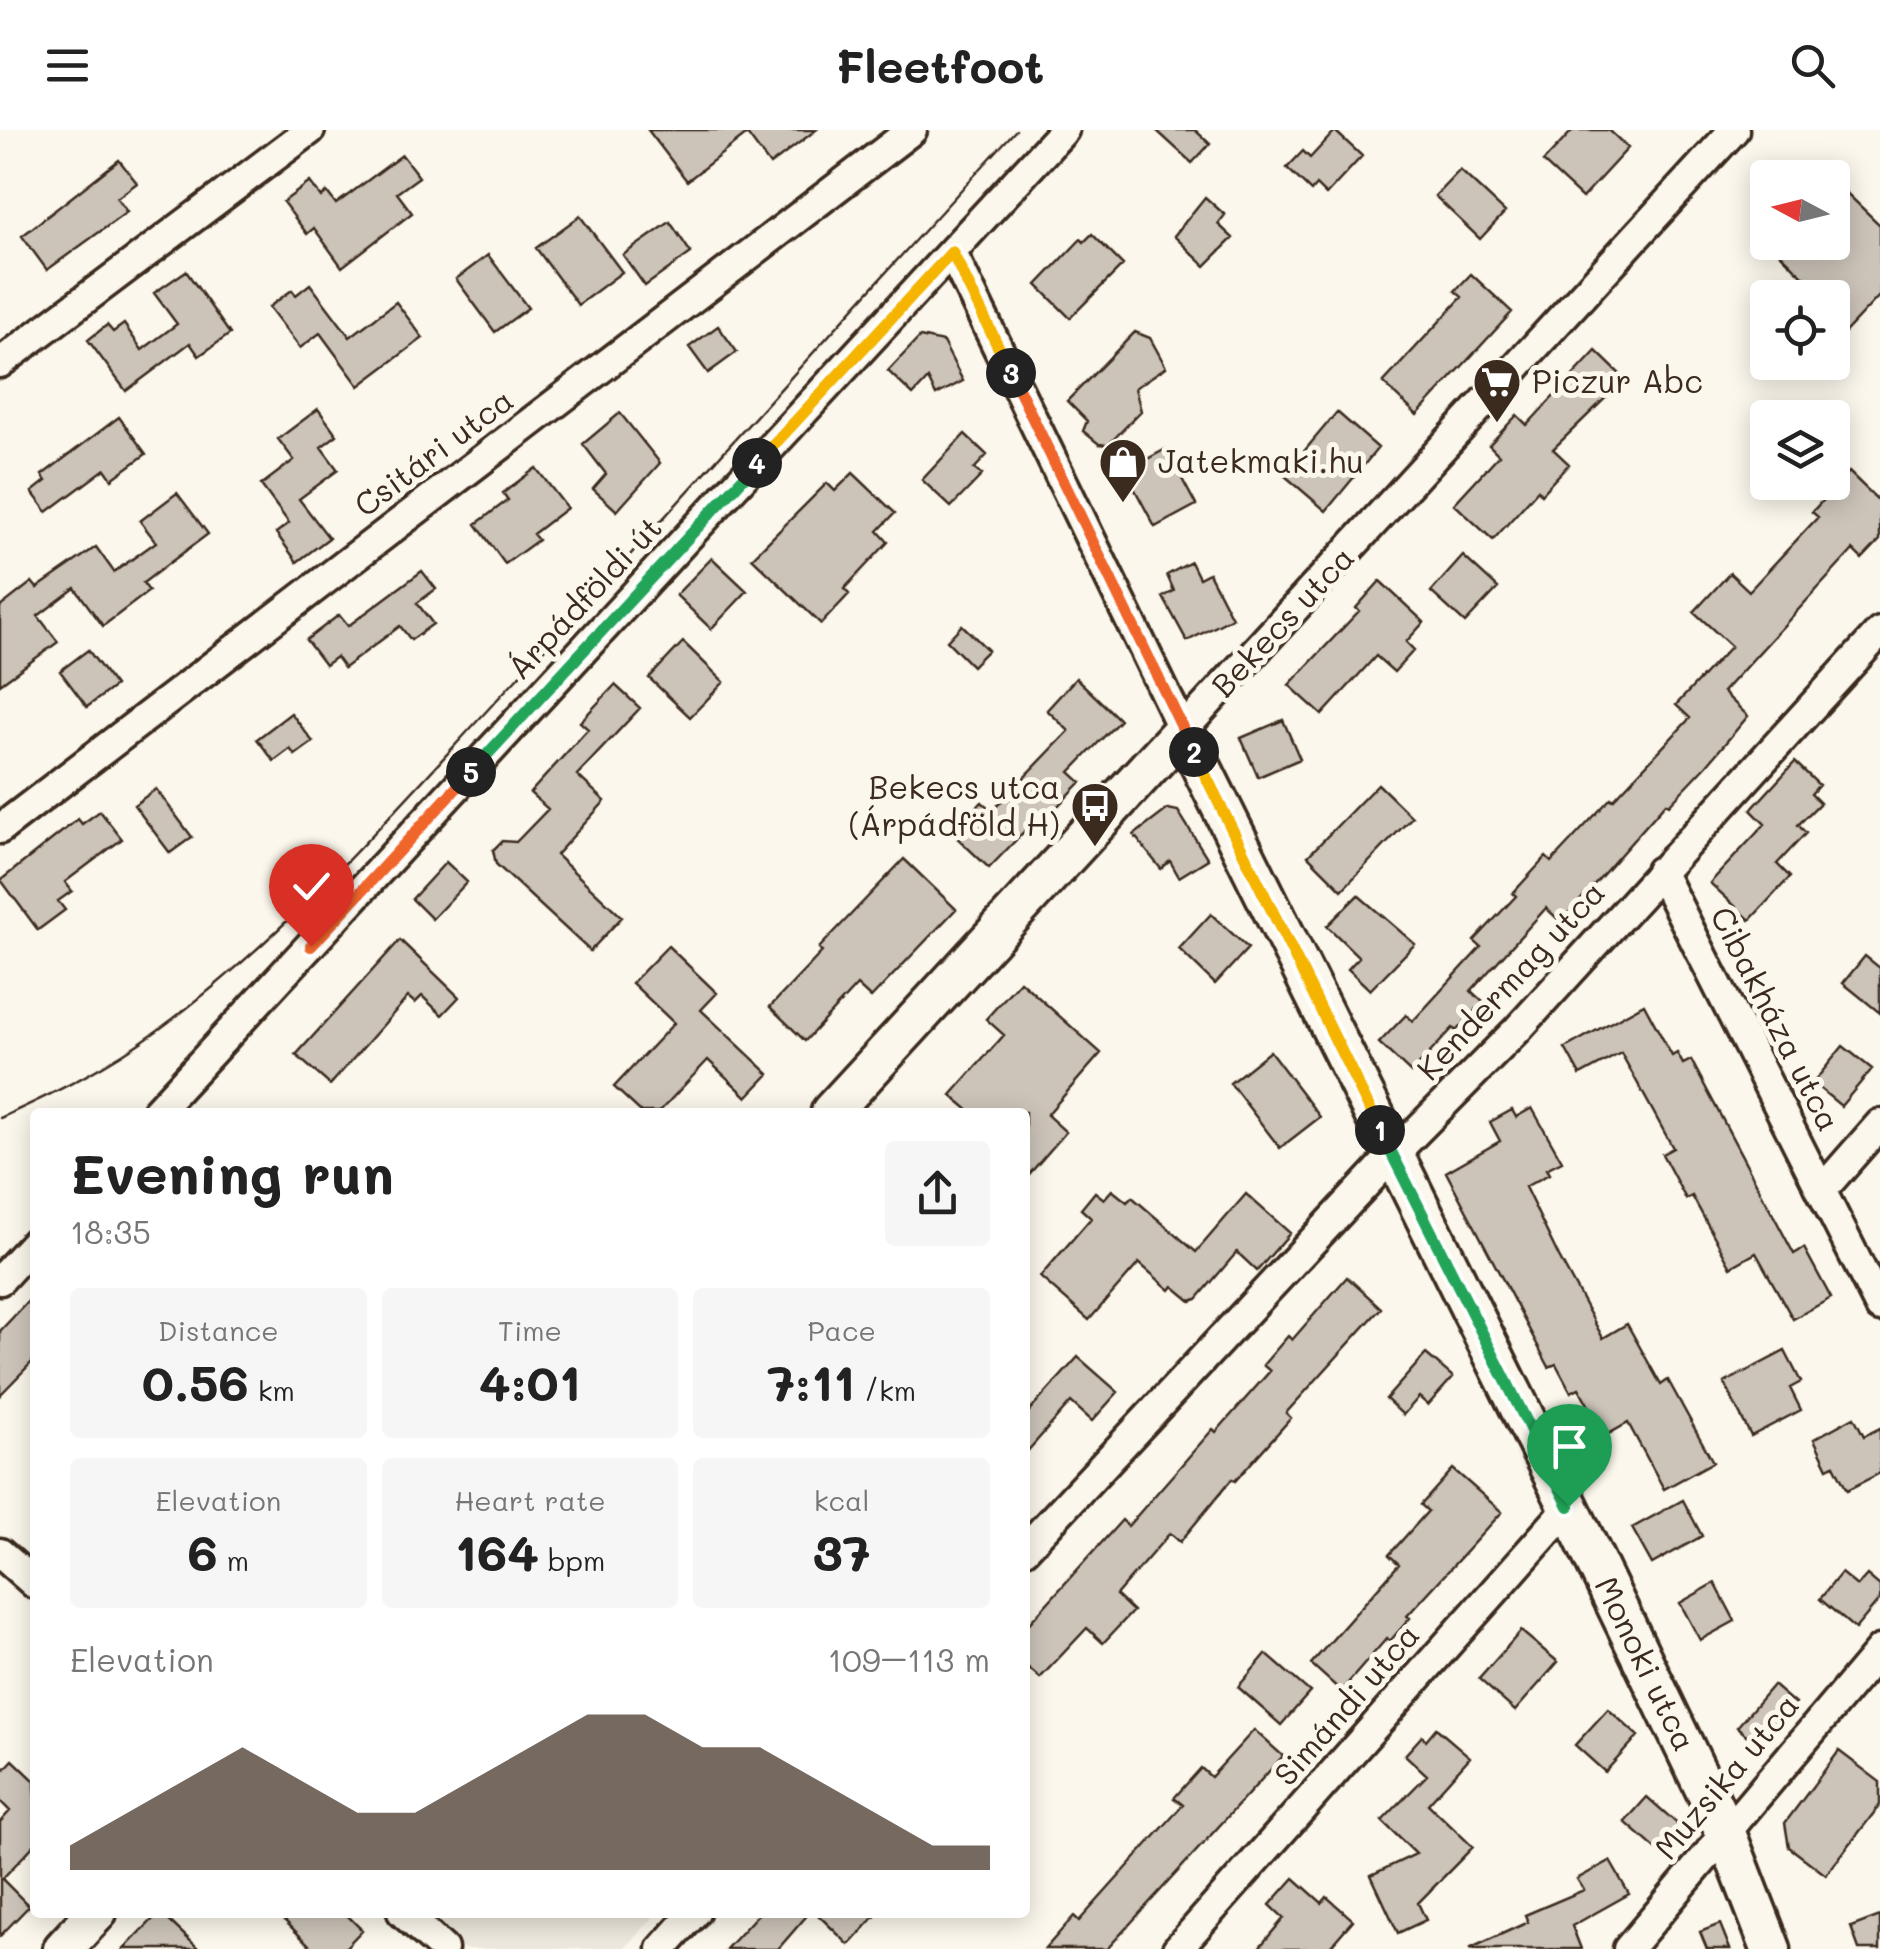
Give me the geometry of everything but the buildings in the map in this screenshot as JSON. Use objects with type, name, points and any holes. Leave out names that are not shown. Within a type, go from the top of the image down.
[{"type":"street","points":[[0,364],[310,130]]},
{"type":"street","name":"Árpádföldi út","points":[[160,1108],[1064,130]]},
{"type":"street","name":"Bekecs utca","points":[[835,1108],[1734,130]]},
{"type":"street","name":"Csitári utca","points":[[0,829],[911,131]]},
{"type":"street","name":"Monoki utca","points":[[952,252],[1183,730],[1569,1506],[1726,1833],[1772,1949]]},
{"type":"street","name":"Kendermag utca","points":[[1030,1544],[1393,1155],[1518,1029],[1880,632]]},
{"type":"street","name":"Cibakháza utca","points":[[1660,871],[1880,1307]]},
{"type":"street","points":[[1823,1188],[1880,1124]]},
{"type":"street","points":[[0,1280],[30,1247]]},
{"type":"street","name":"Simándi utca","points":[[1178,1949],[1569,1506]]},
{"type":"street","points":[[0,1552],[30,1579]]},
{"type":"street","name":"Muzsika utca","points":[[1628,1949],[1880,1650]]},
{"type":"street","points":[[63,1949],[91,1918]]},
{"type":"street","points":[[409,1918],[443,1949]]},
{"type":"street","points":[[662,1949],[690,1918]]},
{"type":"shaded area","points":[[430,1918],[652,1918],[624,1949],[464,1949]]},
{"type":"tram line","points":[[0,1118],[81,1078],[158,1030],[302,907],[581,609],[1016,130]]},
{"type":"place","name":"Piczur Abc","points":[[1497,424]]},
{"type":"place","name":"Jatekmaki.hu","points":[[1123,504]]},
{"type":"place","name":"Bekecs utca (Árpádföld H)","points":[[1095,848]]},
{"type":"route","points":[[311,946],[952,252],[1272,911],[1569,1506]]}]
